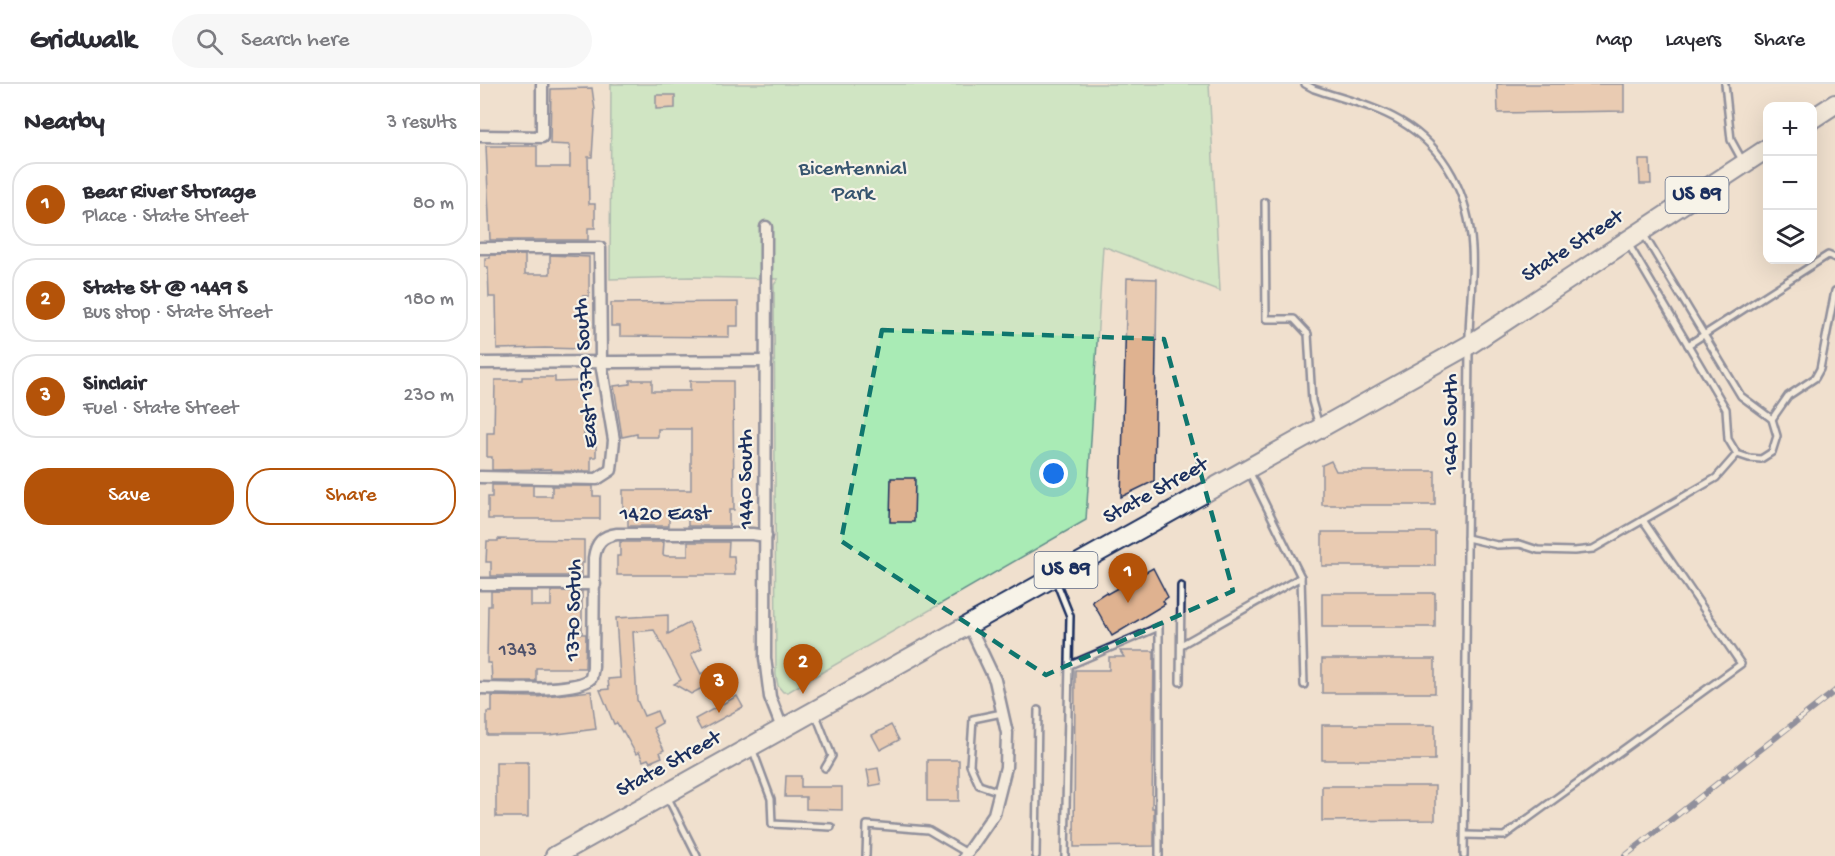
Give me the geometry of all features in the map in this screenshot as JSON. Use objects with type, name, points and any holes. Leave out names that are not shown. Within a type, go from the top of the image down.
[{"type":"main road","points":[[1817,115],[1835,104]]},
{"type":"main road","name":"State Street","points":[[555,856],[1469,345],[1763,151]]},
{"type":"street","points":[[480,136],[542,137],[542,84]]},
{"type":"street","name":"1440 South","points":[[766,227],[766,676],[772,705],[782,728]]},
{"type":"street","name":"East 1370 South","points":[[480,248],[600,248],[601,363],[614,440],[611,470],[597,479],[480,477]]},
{"type":"street","points":[[480,363],[766,361]]},
{"type":"street","name":"1420 East","points":[[602,539],[617,534],[752,534],[766,537]]},
{"type":"street","name":"1370 Sotuh","points":[[480,688],[544,688],[588,681],[593,673],[595,550],[602,539]]},
{"type":"street","points":[[480,585],[595,584]]},
{"type":"street","points":[[966,855],[994,814],[1006,767],[1007,733],[996,680],[969,625]]},
{"type":"lane","name":"1640 South","points":[[1305,84],[1402,122],[1434,148],[1461,191],[1467,213],[1472,249],[1464,856]]},
{"type":"lane","points":[[1725,84],[1731,140],[1744,164]]},
{"type":"lane","points":[[1265,202],[1266,319],[1294,319],[1308,334],[1312,401],[1320,428]]},
{"type":"lane","points":[[1634,236],[1704,335],[1741,396],[1772,418],[1777,436],[1772,452],[1761,459],[1737,454],[1728,439],[1726,409],[1688,345],[1634,236]]},
{"type":"lane","points":[[1688,345],[1828,255],[1835,258]]},
{"type":"lane","points":[[1772,418],[1788,396],[1815,378],[1820,369],[1832,317],[1835,291]]},
{"type":"lane","points":[[1467,538],[1497,544],[1520,544],[1538,550],[1593,549],[1716,478],[1737,454]]},
{"type":"lane","points":[[1248,468],[1302,577],[1304,685]]},
{"type":"lane","points":[[1465,835],[1504,836],[1741,664],[1642,520]]},
{"type":"lane","points":[[1054,577],[1070,616],[1065,856]]},
{"type":"lane","points":[[1180,645],[1302,577]]},
{"type":"lane","points":[[1180,682],[1181,586]]},
{"type":"lane","points":[[1070,665],[1159,627],[1159,856]]},
{"type":"lane","points":[[1036,856],[1038,710]]},
{"type":"lane","points":[[814,711],[832,756],[825,768]]},
{"type":"lane","points":[[1000,792],[979,785],[970,765],[973,719],[1002,713]]},
{"type":"lane","points":[[752,746],[771,799],[772,824],[831,827]]},
{"type":"lane","points":[[667,794],[697,856]]},
{"type":"lane","points":[[866,856],[867,825],[928,830],[966,855]]},
{"type":"highlighted area","points":[[882,330],[1164,339],[1233,591],[1046,675],[841,541]]},
{"type":"green space","name":"Bicentennial Park","points":[[611,84],[1209,84],[1220,291],[1103,246],[1086,520],[788,692],[783,692],[778,686],[776,675],[774,285],[778,279],[690,277],[610,279]]},
{"type":"building","points":[[1497,84],[1624,84],[1624,111],[1498,113]]},
{"type":"building","points":[[592,88],[595,110],[592,157],[588,157],[589,204],[595,204],[595,228],[588,228],[588,240],[490,240],[486,146],[537,146],[537,167],[570,167],[570,145],[550,144],[551,89]]},
{"type":"building","points":[[656,95],[675,95],[675,108],[656,109]]},
{"type":"building","points":[[1639,160],[1650,160],[1651,184],[1640,184]]},
{"type":"building","points":[[490,255],[525,255],[525,274],[550,274],[550,255],[589,257],[589,296],[582,296],[582,349],[497,349],[496,297],[489,297],[488,267],[485,267],[485,258],[490,258]]},
{"type":"building","points":[[1127,278],[1157,279],[1154,481],[1121,497]]},
{"type":"building","points":[[738,302],[738,326],[729,326],[729,337],[620,336],[620,326],[611,326],[611,303]]},
{"type":"building","points":[[522,377],[555,377],[555,382],[584,381],[584,435],[596,435],[596,457],[591,457],[591,471],[492,470],[492,457],[487,457],[487,433],[494,433],[495,380],[522,380]]},
{"type":"building","points":[[630,380],[652,380],[652,391],[690,391],[690,381],[733,381],[734,510],[729,510],[729,526],[688,526],[688,510],[669,510],[669,526],[628,526],[628,510],[623,510],[623,490],[691,490],[691,429],[658,429],[658,437],[637,437],[637,434],[622,437],[614,386],[630,384]]},
{"type":"building","points":[[1331,461],[1336,471],[1435,471],[1435,505],[1322,505],[1322,465]]},
{"type":"building","points":[[891,478],[915,478],[914,522],[890,522]]},
{"type":"building","points":[[492,485],[533,485],[533,496],[552,496],[552,486],[593,486],[593,496],[600,496],[600,519],[488,519],[488,497],[492,497]]},
{"type":"building","points":[[1322,532],[1435,532],[1435,566],[1322,566]]},
{"type":"building","points":[[498,539],[584,540],[584,563],[581,563],[581,576],[491,576],[491,562],[486,562],[487,541],[498,541]]},
{"type":"building","points":[[620,542],[664,542],[663,555],[688,556],[688,542],[729,542],[728,556],[734,556],[735,575],[617,575]]},
{"type":"building","points":[[1153,568],[1168,597],[1163,601],[1165,604],[1112,636],[1092,601]]},
{"type":"building","points":[[491,591],[531,591],[531,606],[551,606],[551,591],[582,591],[582,634],[586,634],[585,668],[536,668],[536,681],[492,681],[491,663],[487,663],[488,606],[491,606]]},
{"type":"building","points":[[1322,593],[1435,593],[1435,627],[1322,627]]},
{"type":"building","points":[[668,615],[668,634],[689,623],[702,648],[691,654],[701,674],[712,667],[719,679],[691,694],[674,684],[681,680],[654,630],[633,632],[637,700],[644,716],[657,711],[662,723],[653,728],[664,750],[660,752],[662,757],[650,762],[648,759],[643,761],[639,752],[636,754],[617,723],[614,724],[600,690],[609,689],[608,679],[620,678],[616,618]]},
{"type":"building","points":[[1120,651],[1154,651],[1152,808],[1154,808],[1154,846],[1074,847],[1075,670],[1109,670],[1109,657],[1124,657]]},
{"type":"building","points":[[1322,659],[1435,659],[1435,693],[1322,693]]},
{"type":"building","points":[[591,691],[596,729],[549,735],[487,735],[487,712],[492,712],[492,696],[537,697]]},
{"type":"building","points":[[737,696],[743,707],[701,730],[695,719]]},
{"type":"building","points":[[891,725],[899,740],[880,750],[872,735]]},
{"type":"building","points":[[1322,725],[1435,725],[1435,760],[1322,760]]},
{"type":"building","points":[[927,760],[959,760],[959,801],[927,801]]},
{"type":"building","points":[[496,762],[528,762],[528,817],[496,817]]},
{"type":"building","points":[[878,768],[881,784],[870,786],[867,770]]},
{"type":"building","points":[[786,776],[801,776],[801,787],[842,787],[842,810],[806,809],[806,797],[785,797]]},
{"type":"building","points":[[1322,786],[1435,786],[1435,820],[1322,821]]},
{"type":"railway","points":[[1625,856],[1835,691]]},
{"type":"place","name":"Bear River Storage","points":[[1128,603]]},
{"type":"place","name":"State St @ 1449 S","points":[[803,694]]},
{"type":"place","name":"Sinclair","points":[[719,713]]}]
